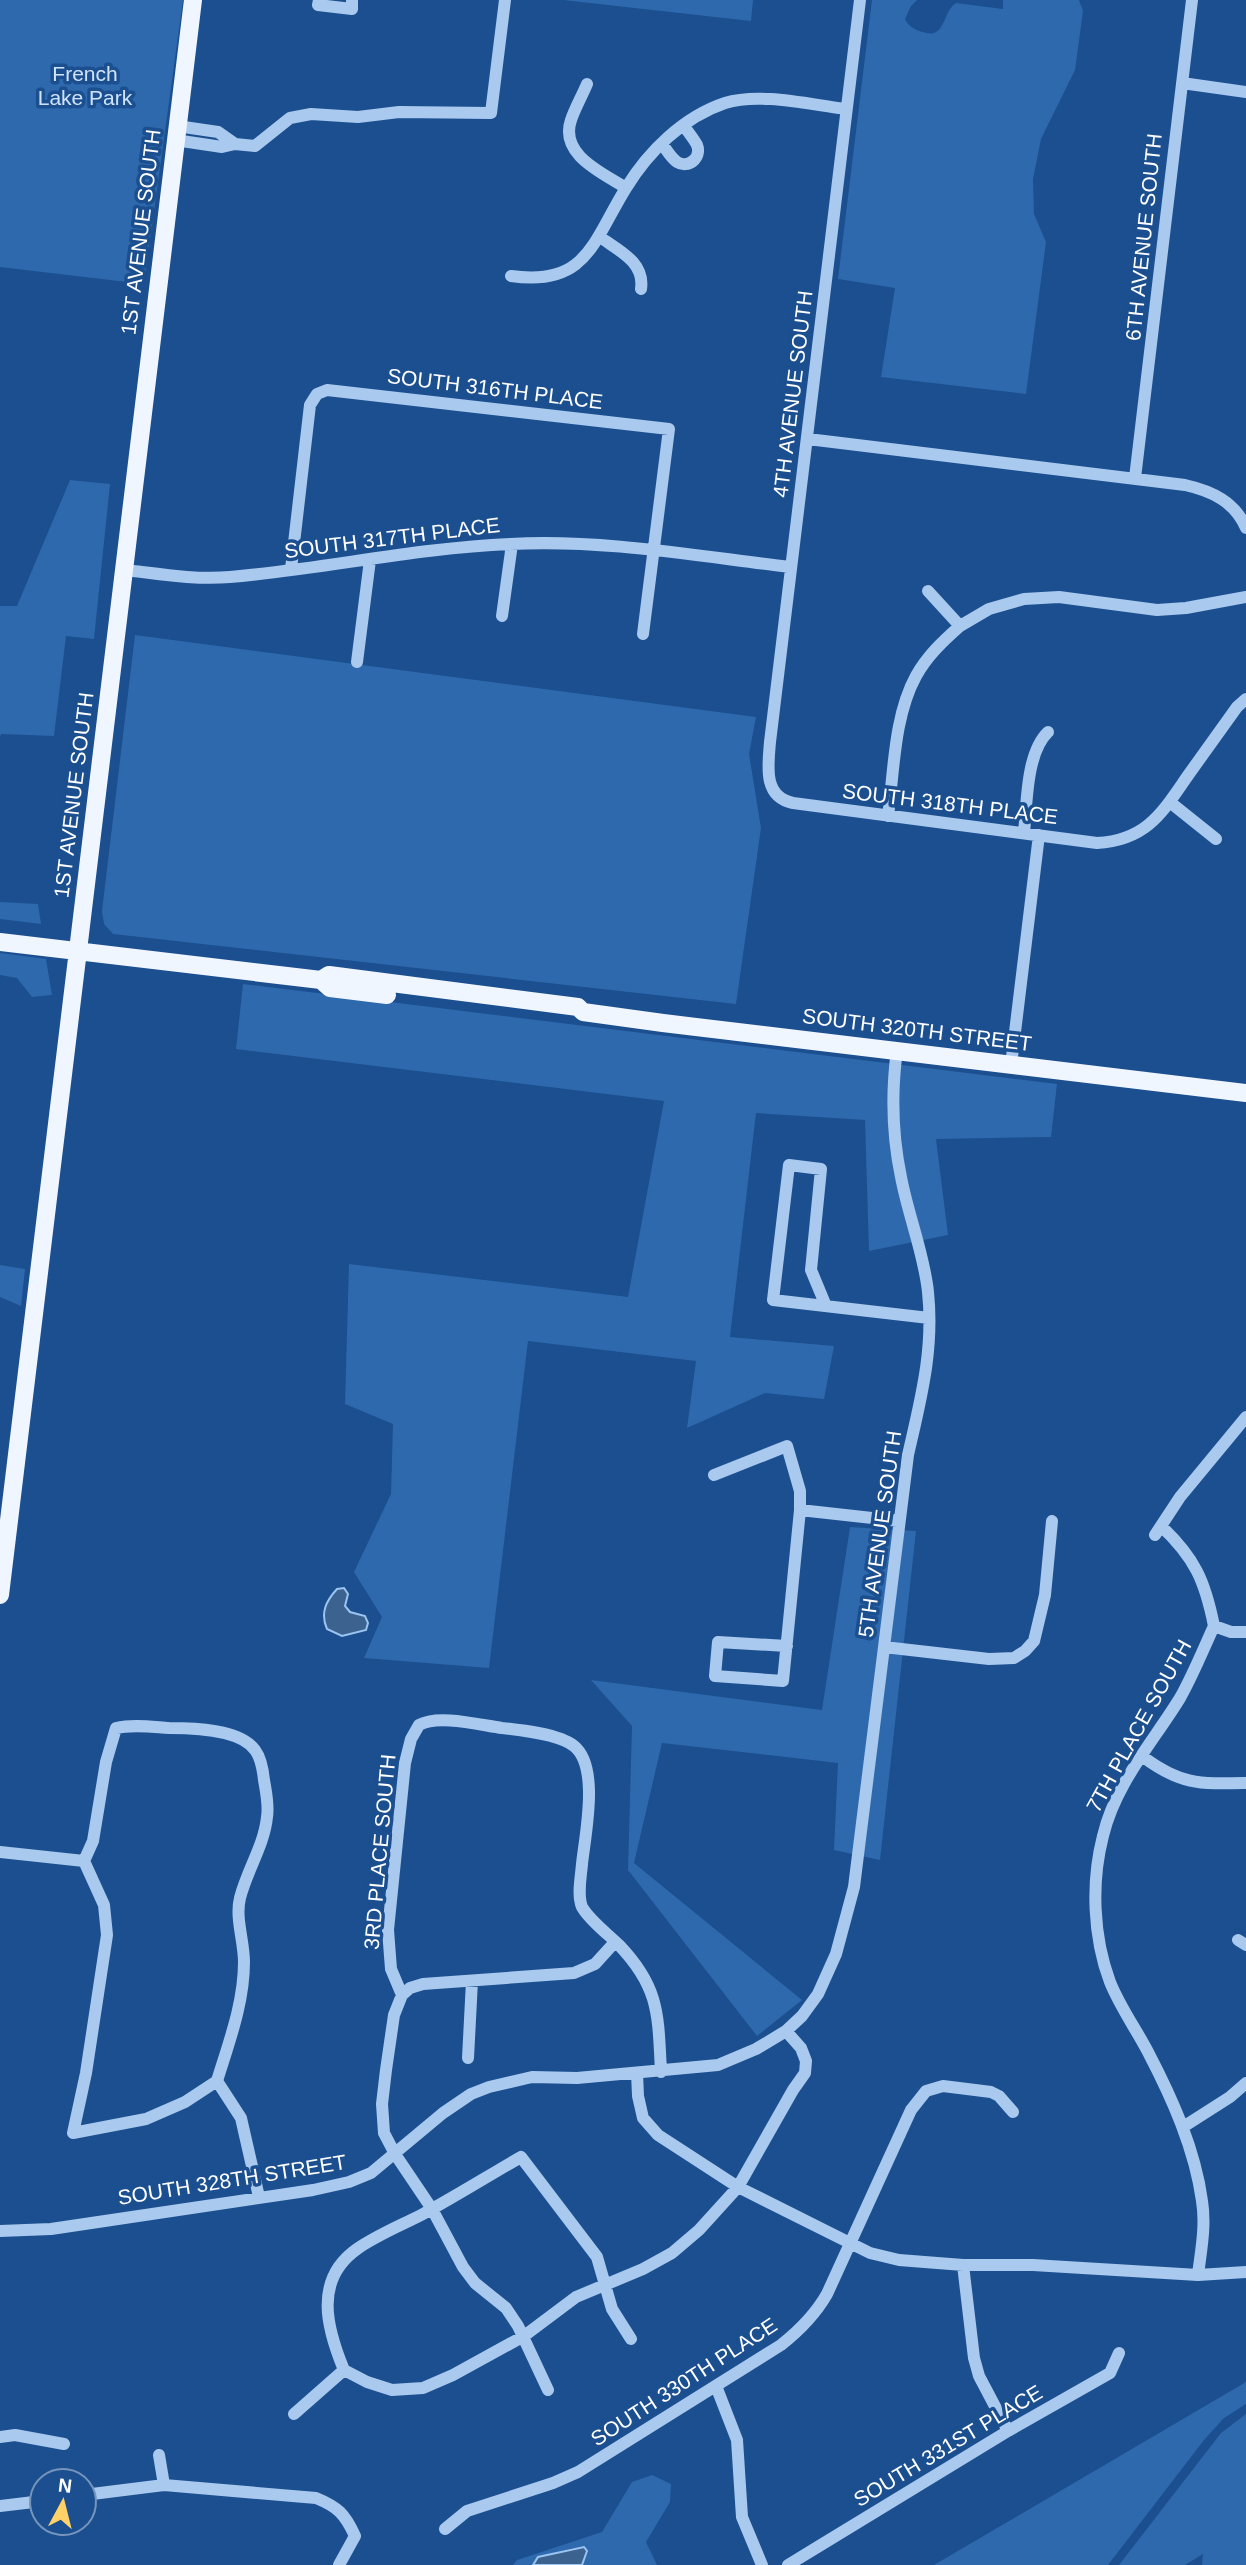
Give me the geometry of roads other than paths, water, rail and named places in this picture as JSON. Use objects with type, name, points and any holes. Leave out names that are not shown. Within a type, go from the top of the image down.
[{"type":"main road","name":"1ST AVENUE SOUTH","points":[[0,1595],[4,1537],[193,0]]},
{"type":"main road","name":"SOUTH 320TH STREET","points":[[0,942],[321,980],[330,988],[572,1017],[583,1012],[1246,1093]]},
{"type":"street","points":[[319,0],[318,5],[352,9],[352,0]]},
{"type":"street","points":[[176,133],[218,132],[235,144],[255,146],[290,118],[311,114],[358,117],[399,112],[491,113],[505,0]]},
{"type":"street","name":"4TH AVENUE SOUTH","points":[[773,792],[769,778],[769,758],[860,0]]},
{"type":"street","name":"6TH AVENUE SOUTH","points":[[1135,478],[1192,0]]},
{"type":"street","points":[[1182,83],[1246,92]]},
{"type":"street","points":[[587,84],[570,123],[572,146],[582,159],[626,188]]},
{"type":"street","points":[[511,276],[534,278],[556,274],[585,257],[600,237],[626,188],[662,144],[684,126],[714,108],[737,100],[772,100],[846,109]]},
{"type":"street","points":[[662,144],[676,161],[684,164],[693,162],[698,154],[697,146],[684,126]]},
{"type":"street","points":[[600,237],[637,266],[641,276],[641,289]]},
{"type":"street","name":"SOUTH 316TH PLACE","points":[[291,569],[310,405],[317,394],[327,390],[669,429],[653,551]]},
{"type":"street","points":[[808,439],[1135,478],[1202,489],[1243,512],[1246,528]]},
{"type":"street","name":"SOUTH 317TH PLACE","points":[[125,570],[183,577],[229,577],[370,560],[434,549],[583,543],[790,567]]},
{"type":"street","points":[[502,615],[512,544]]},
{"type":"street","points":[[643,634],[653,551]]},
{"type":"street","points":[[356,662],[370,560]]},
{"type":"street","points":[[928,591],[960,626]]},
{"type":"street","points":[[888,816],[898,732],[906,700],[928,658],[960,626],[989,609],[1024,599],[1059,597],[1157,610],[1186,608],[1246,597]]},
{"type":"street","points":[[1216,839],[1171,803],[1237,707],[1246,699]]},
{"type":"street","points":[[1024,833],[1034,755],[1041,738],[1048,732]]},
{"type":"street","name":"SOUTH 318TH PLACE","points":[[773,792],[787,802],[1097,843],[1125,838],[1156,819],[1171,803]]},
{"type":"street","points":[[1011,1065],[1039,835]]},
{"type":"street","name":"5TH AVENUE SOUTH","points":[[802,2016],[828,1976],[846,1925],[859,1855],[908,1455],[929,1355],[928,1289],[894,1143],[892,1092],[897,1050]]},
{"type":"street","points":[[826,1306],[812,1275],[811,1266],[821,1169],[789,1165],[773,1300],[929,1318]]},
{"type":"street","name":"7TH PLACE SOUTH","points":[[1198,2275],[1203,2211],[1200,2188],[1183,2127],[1149,2054],[1111,1983],[1098,1926],[1096,1885],[1103,1834],[1119,1793],[1181,1696],[1214,1626],[1200,1574],[1191,1558],[1158,1531],[1180,1497],[1246,1417]]},
{"type":"street","points":[[714,1475],[787,1447],[800,1491],[800,1510],[787,1646],[783,1681],[715,1676],[718,1642],[787,1646]]},
{"type":"street","points":[[800,1510],[900,1521]]},
{"type":"street","points":[[884,1647],[989,1659],[1014,1658],[1025,1651],[1034,1641],[1045,1595],[1052,1521]]},
{"type":"street","points":[[1214,1626],[1231,1632],[1246,1632]]},
{"type":"street","name":"3RD PLACE SOUTH","points":[[402,1995],[391,1969],[388,1930],[405,1763],[411,1740],[419,1726],[436,1720],[518,1730],[568,1743],[580,1754],[585,1762],[588,1809],[580,1899],[583,1908],[615,1942]]},
{"type":"street","points":[[116,1728],[215,1731],[247,1742],[259,1757],[268,1814],[265,1832],[240,1897],[244,1963],[241,1987],[235,2024],[217,2081],[185,2102],[146,2119],[73,2133],[86,2073],[107,1935],[104,1905],[84,1861],[93,1841],[106,1762],[116,1728]]},
{"type":"street","points":[[1142,1756],[1163,1772],[1179,1779],[1246,1783]]},
{"type":"street","points":[[0,1852],[84,1861]]},
{"type":"street","points":[[548,2390],[524,2336],[506,2308],[475,2283],[463,2267],[432,2209],[384,2133],[382,2104],[397,2005],[402,1995],[410,1988],[423,1983],[574,1973],[594,1964],[615,1942],[639,1967],[652,1991],[661,2072]]},
{"type":"street","points":[[468,2058],[472,1981]]},
{"type":"street","name":"SOUTH 328TH STREET","points":[[0,2231],[51,2229],[349,2182],[372,2173],[457,2102],[489,2087],[532,2077],[577,2078],[718,2065],[756,2049],[786,2031],[802,2016]]},
{"type":"street","points":[[631,2339],[612,2309],[604,2284],[597,2257],[521,2157],[357,2249],[341,2265],[330,2288],[326,2307],[332,2337],[344,2370],[367,2382],[392,2390],[423,2388],[453,2375],[524,2336],[576,2297],[604,2284],[643,2269],[672,2253],[699,2230],[738,2187],[805,2073],[806,2061],[802,2048],[786,2031]]},
{"type":"street","points":[[638,2073],[640,2108],[650,2128],[738,2187],[850,2244],[898,2260],[1198,2275],[1246,2272]]},
{"type":"street","points":[[217,2081],[241,2118],[259,2197]]},
{"type":"street","points":[[1183,2127],[1230,2097],[1246,2083]]},
{"type":"street","name":"SOUTH 330TH PLACE","points":[[445,2529],[467,2511],[578,2472],[781,2345],[810,2319],[827,2294],[911,2110],[926,2091],[943,2086],[991,2092],[999,2096],[1013,2112]]},
{"type":"street","points":[[963,2265],[974,2358],[979,2376],[1008,2431]]},
{"type":"street","name":"SOUTH 331ST PLACE","points":[[788,2565],[1008,2431],[1110,2373],[1119,2353]]},
{"type":"street","points":[[294,2414],[344,2370]]},
{"type":"street","points":[[716,2386],[737,2440],[742,2517],[762,2565]]},
{"type":"street","points":[[0,2437],[15,2435],[64,2444]]},
{"type":"street","points":[[159,2455],[164,2485]]},
{"type":"street","points":[[98,2493],[164,2485],[316,2498],[334,2505],[347,2518],[355,2536],[339,2565]]},
{"type":"street","points":[[0,2507],[28,2503]]},
{"type":"park label","name":"French Lake Park","points":[[85,86]]}]
